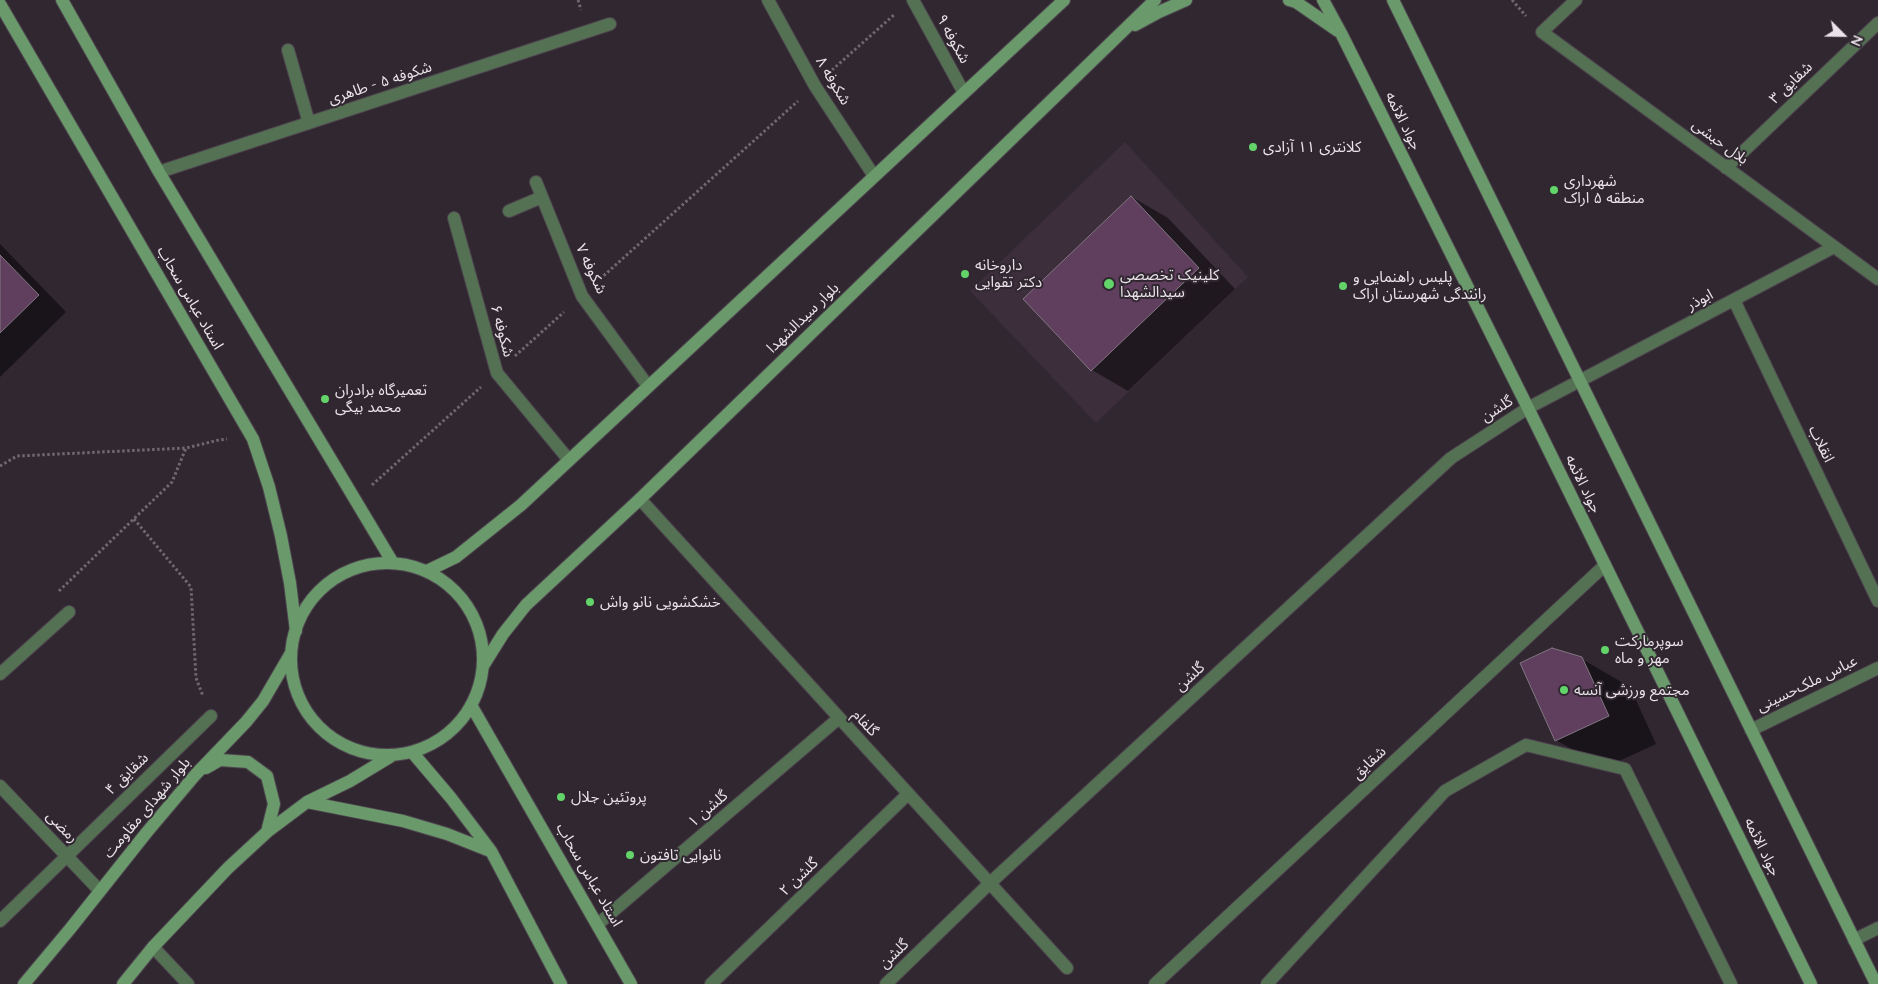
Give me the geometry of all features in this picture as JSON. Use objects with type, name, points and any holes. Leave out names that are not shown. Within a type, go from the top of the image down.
[{"type":"main road","points":[[62,0],[159,172],[393,563]]},
{"type":"main road","points":[[427,571],[456,557],[521,505],[1064,0]]},
{"type":"main road","name":"بلوار سیدالشهدا","points":[[483,666],[503,634],[526,605],[640,499],[1154,0]]},
{"type":"main road","points":[[1120,34],[1159,12],[1186,0]]},
{"type":"main road","points":[[1289,0],[1296,2],[1342,33]]},
{"type":"main road","name":"جواد الائمه","points":[[1323,0],[1342,33],[1528,408],[1811,984]]},
{"type":"main road","points":[[1393,0],[1876,984]]},
{"type":"main road","name":"استاد عباس سحاب","points":[[0,4],[253,439],[269,486],[281,536],[290,583],[296,631]]},
{"type":"main road","points":[[393,563],[410,565],[427,571],[457,592],[469,608],[478,626],[482,645],[483,666],[479,686],[471,705],[458,723],[442,738],[412,752],[393,755],[370,754],[347,747],[328,734],[312,718],[300,698],[293,676],[292,653],[296,631],[304,610],[318,592],[336,578],[354,569],[373,564],[393,563]]},
{"type":"main road","name":"بلوار شهدای مقاومت","points":[[24,984],[196,774],[246,722],[263,701],[292,653]]},
{"type":"main road","name":"استاد عباس سحاب","points":[[471,705],[631,984]]},
{"type":"main road","points":[[412,752],[490,851],[562,984]]},
{"type":"main road","points":[[123,984],[153,947],[228,868],[267,832],[307,802],[350,781],[393,755]]},
{"type":"main road","points":[[196,774],[220,760],[248,762],[267,776],[274,804],[267,832]]},
{"type":"main road","points":[[307,802],[403,821],[447,834],[490,851]]},
{"type":"street","name":"شکوفه ۸","points":[[768,0],[815,86],[874,176]]},
{"type":"street","name":"شکوفه ۹","points":[[913,0],[964,93]]},
{"type":"street","name":"بلال حبشی","points":[[1576,0],[1542,32],[1878,279]]},
{"type":"street","name":"شقایق ۳","points":[[1726,168],[1878,23]]},
{"type":"street","name":"شکوفه ۵ - طاهری","points":[[159,172],[610,24]]},
{"type":"street","points":[[288,50],[308,123]]},
{"type":"street","name":"شکوفه ۷","points":[[536,182],[582,296],[648,386]]},
{"type":"street","points":[[510,211],[542,197]]},
{"type":"street","name":"شکوفه ۶","points":[[454,218],[496,374],[569,460]]},
{"type":"street","name":"ابوذر","points":[[1528,408],[1834,247]]},
{"type":"street","name":"انقلاب","points":[[1734,300],[1878,601]]},
{"type":"street","name":"گلشن","points":[[886,984],[990,883],[1451,458],[1528,408]]},
{"type":"street","name":"گلفام","points":[[640,499],[1067,968]]},
{"type":"street","name":"شقایق","points":[[1155,984],[1604,566]]},
{"type":"street","points":[[0,674],[69,612]]},
{"type":"street","name":"عباس ملک‌حسینی","points":[[1751,730],[1878,668]]},
{"type":"street","name":"شقایق ۴","points":[[0,921],[211,716]]},
{"type":"street","name":"گلشن ۱","points":[[598,924],[839,718]]},
{"type":"street","points":[[1266,984],[1445,791],[1526,745],[1625,769],[1731,984]]},
{"type":"street","name":"رمضی","points":[[0,786],[100,891]]},
{"type":"street","name":"گلشن ۲","points":[[711,984],[908,794]]},
{"type":"street","points":[[1854,940],[1878,928]]},
{"type":"street","points":[[153,947],[188,984]]},
{"type":"path","points":[[355,500],[896,13]]},
{"type":"path","points":[[0,466],[16,456],[186,448],[219,440],[253,439]]},
{"type":"path","points":[[69,612],[55,594],[172,482],[186,448]]},
{"type":"path","points":[[134,519],[191,586],[196,678]]},
{"type":"shaded area","name":"کلینیک تخصصی سیدالشهدا","points":[[1125,142],[1248,277],[1096,423],[970,291]]},
{"type":"building","points":[[1131,196],[1199,268],[1091,371],[1023,299]]},
{"type":"building","points":[[0,255],[39,295],[0,333]]},
{"type":"building","name":"مجتمع ورزشی آنسه","points":[[1552,648],[1582,657],[1609,716],[1555,741],[1520,663]]},
{"type":"place","name":"کلانتری ۱۱ آزادی","points":[[1253,147]]},
{"type":"place","name":"شهرداری منطقه ۵ اراک","points":[[1554,190]]},
{"type":"place","name":"داروخانه دکتر تقوایی","points":[[965,274]]},
{"type":"place","name":"کلینیک تخصصی سیدالشهدا","points":[[1109,284]]},
{"type":"place","name":"پلیس راهنمایی و رانندگی شهرستان اراک","points":[[1343,286]]},
{"type":"place","name":"تعمیرگاه برادران محمد بیگی","points":[[325,399]]},
{"type":"place","name":"خشکشویی نانو واش","points":[[590,602]]},
{"type":"place","name":"سوپرمارکت مهر و ماه","points":[[1605,650]]},
{"type":"place","name":"مجتمع ورزشی آنسه","points":[[1564,690]]},
{"type":"place","name":"پروتئین جلال","points":[[561,797]]},
{"type":"place","name":"نانوایی تافتون","points":[[630,855]]}]
